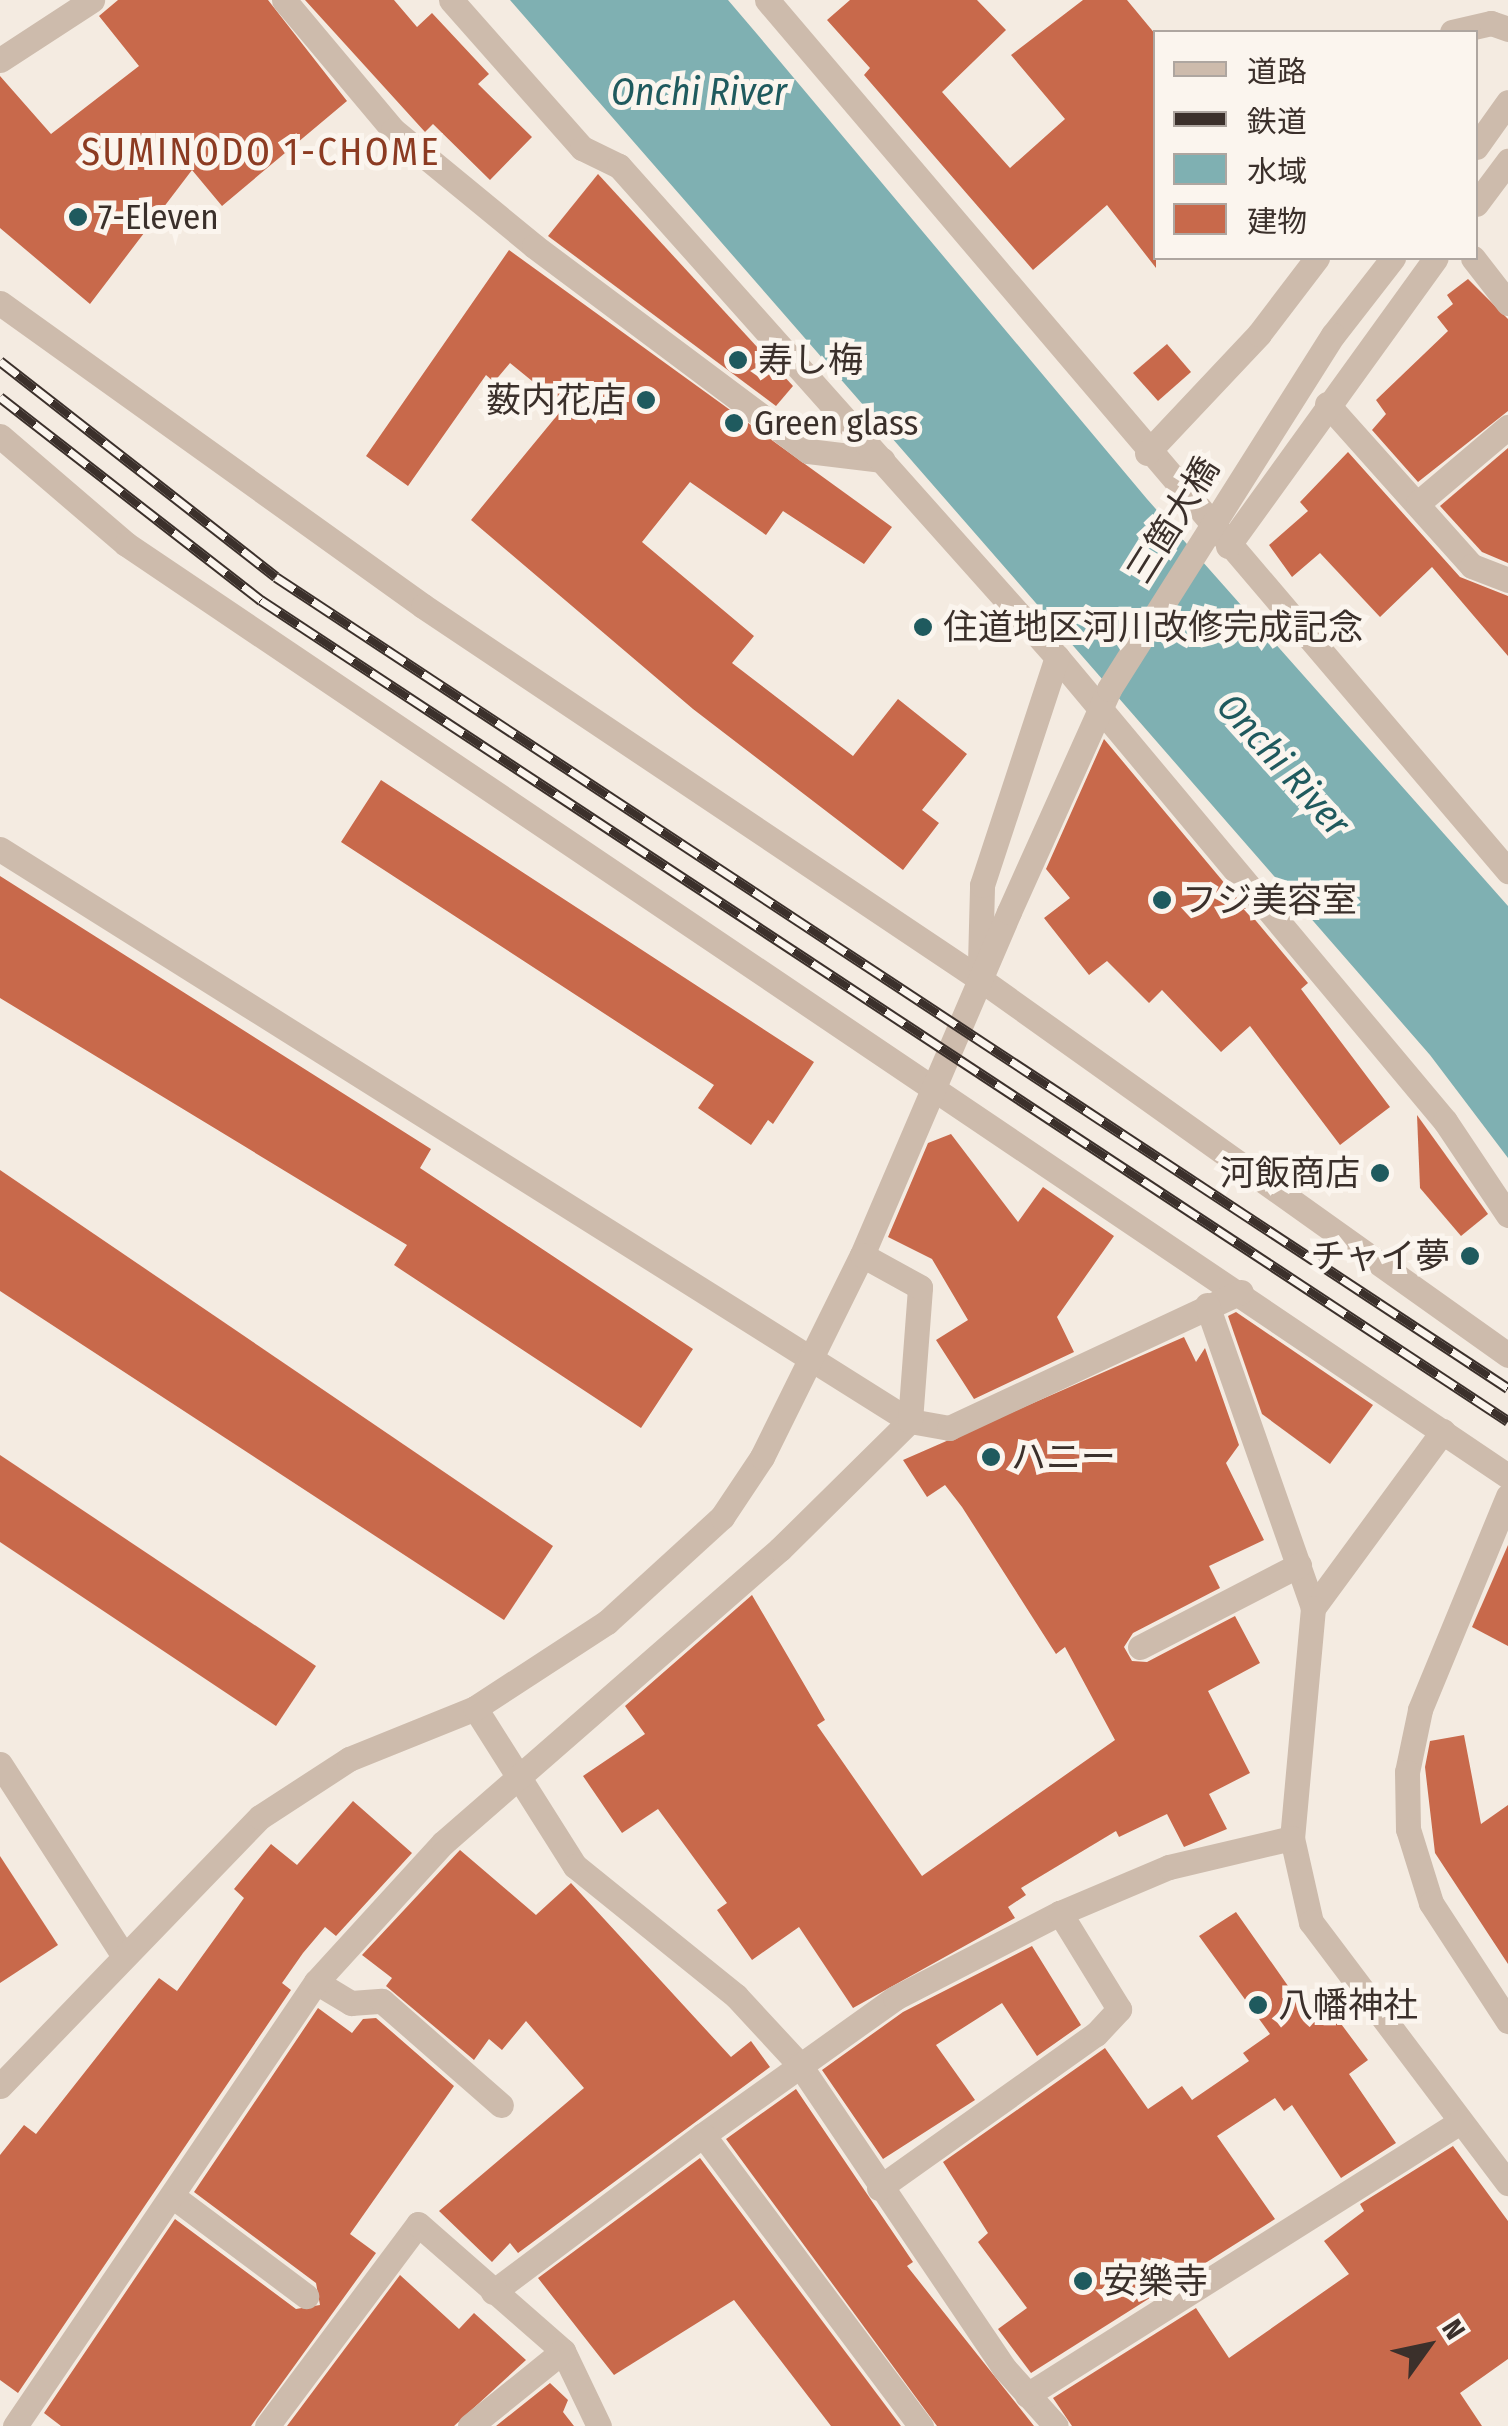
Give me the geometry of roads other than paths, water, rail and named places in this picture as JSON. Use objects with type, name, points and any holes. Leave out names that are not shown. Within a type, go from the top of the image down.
[{"type":"street","points":[[0,60],[92,0]]},
{"type":"street","points":[[284,0],[393,130],[534,246],[808,451],[882,460]]},
{"type":"street","points":[[452,0],[582,148],[619,166],[1057,657],[1445,1121],[1508,1215]]},
{"type":"street","points":[[767,0],[787,12],[1147,452],[1508,871]]},
{"type":"street","points":[[1461,30],[1492,23],[1508,29]]},
{"type":"street","points":[[1478,143],[1508,102]]},
{"type":"street","points":[[1478,201],[1508,160]]},
{"type":"street","points":[[1147,452],[1259,334],[1315,260]]},
{"type":"street","name":"三箇大橋","points":[[0,2086],[260,1817],[349,1759],[475,1708],[607,1622],[722,1517],[811,1362],[940,1089],[980,980],[1109,688],[1333,335],[1390,260]]},
{"type":"street","points":[[1228,546],[1435,260]]},
{"type":"street","points":[[1475,260],[1508,303]]},
{"type":"street","points":[[0,303],[422,606],[980,980],[1508,1355]]},
{"type":"street","points":[[1327,404],[1472,566],[1508,580]]},
{"type":"street","points":[[1418,503],[1508,427]]},
{"type":"street","points":[[0,436],[126,544],[940,1089],[1508,1476]]},
{"type":"street","points":[[980,980],[982,885],[1057,657]]},
{"type":"street","points":[[0,850],[910,1421],[950,1428],[1207,1304],[1241,1292]]},
{"type":"street","points":[[16,2426],[175,2198],[316,1982],[443,1843],[780,1549],[910,1421],[920,1287],[862,1255]]},
{"type":"street","points":[[1207,1304],[1313,1608],[1292,1838],[1311,1922],[1508,2183]]},
{"type":"street","points":[[1313,1608],[1442,1431]]},
{"type":"street","points":[[1508,1496],[1420,1710],[1407,1772],[1408,1829],[1431,1903],[1508,2021]]},
{"type":"street","points":[[1140,1647],[1299,1565]]},
{"type":"street","points":[[475,1708],[576,1866],[736,1996],[799,2064],[880,2188],[1027,2395],[1056,2426]]},
{"type":"street","points":[[0,1764],[123,1955]]},
{"type":"street","points":[[493,2292],[799,2064],[895,1998],[1060,1914],[1169,1867],[1292,1838]]},
{"type":"street","points":[[880,2188],[1096,2034],[1119,2008],[1060,1914]]},
{"type":"street","points":[[316,1982],[351,2003],[382,2001],[501,2105]]},
{"type":"street","points":[[1027,2395],[1460,2122]]},
{"type":"street","points":[[703,2135],[921,2426]]},
{"type":"street","points":[[175,2198],[306,2296]]},
{"type":"street","points":[[267,2426],[418,2224],[563,2351],[599,2426]]},
{"type":"street","points":[[470,2426],[563,2351]]},
{"type":"water","name":"Onchi River","points":[[510,0],[728,0],[1147,499],[1508,906],[1508,1158],[1430,1055]]},
{"type":"railway","points":[[0,361],[276,577],[1508,1388]]},
{"type":"railway","points":[[0,397],[261,600],[1508,1421]]},
{"type":"place","name":"7-Eleven","points":[[78,217]]},
{"type":"place","name":"寿し梅","points":[[738,360]]},
{"type":"place","name":"薮内花店","points":[[646,400]]},
{"type":"place","name":"Green glass","points":[[734,423]]},
{"type":"place","name":"住道地区河川改修完成記念","points":[[923,627]]},
{"type":"place","name":"フジ美容室","points":[[1162,900]]},
{"type":"place","name":"河飯商店","points":[[1380,1173]]},
{"type":"place","name":"チャイ夢","points":[[1470,1256]]},
{"type":"place","name":"ハニー","points":[[991,1457]]},
{"type":"place","name":"八幡神社","points":[[1258,2005]]},
{"type":"place","name":"安樂寺","points":[[1083,2281]]},
{"type":"district","name":"SUMINODO 1-CHOME","points":[[261,153]]}]
